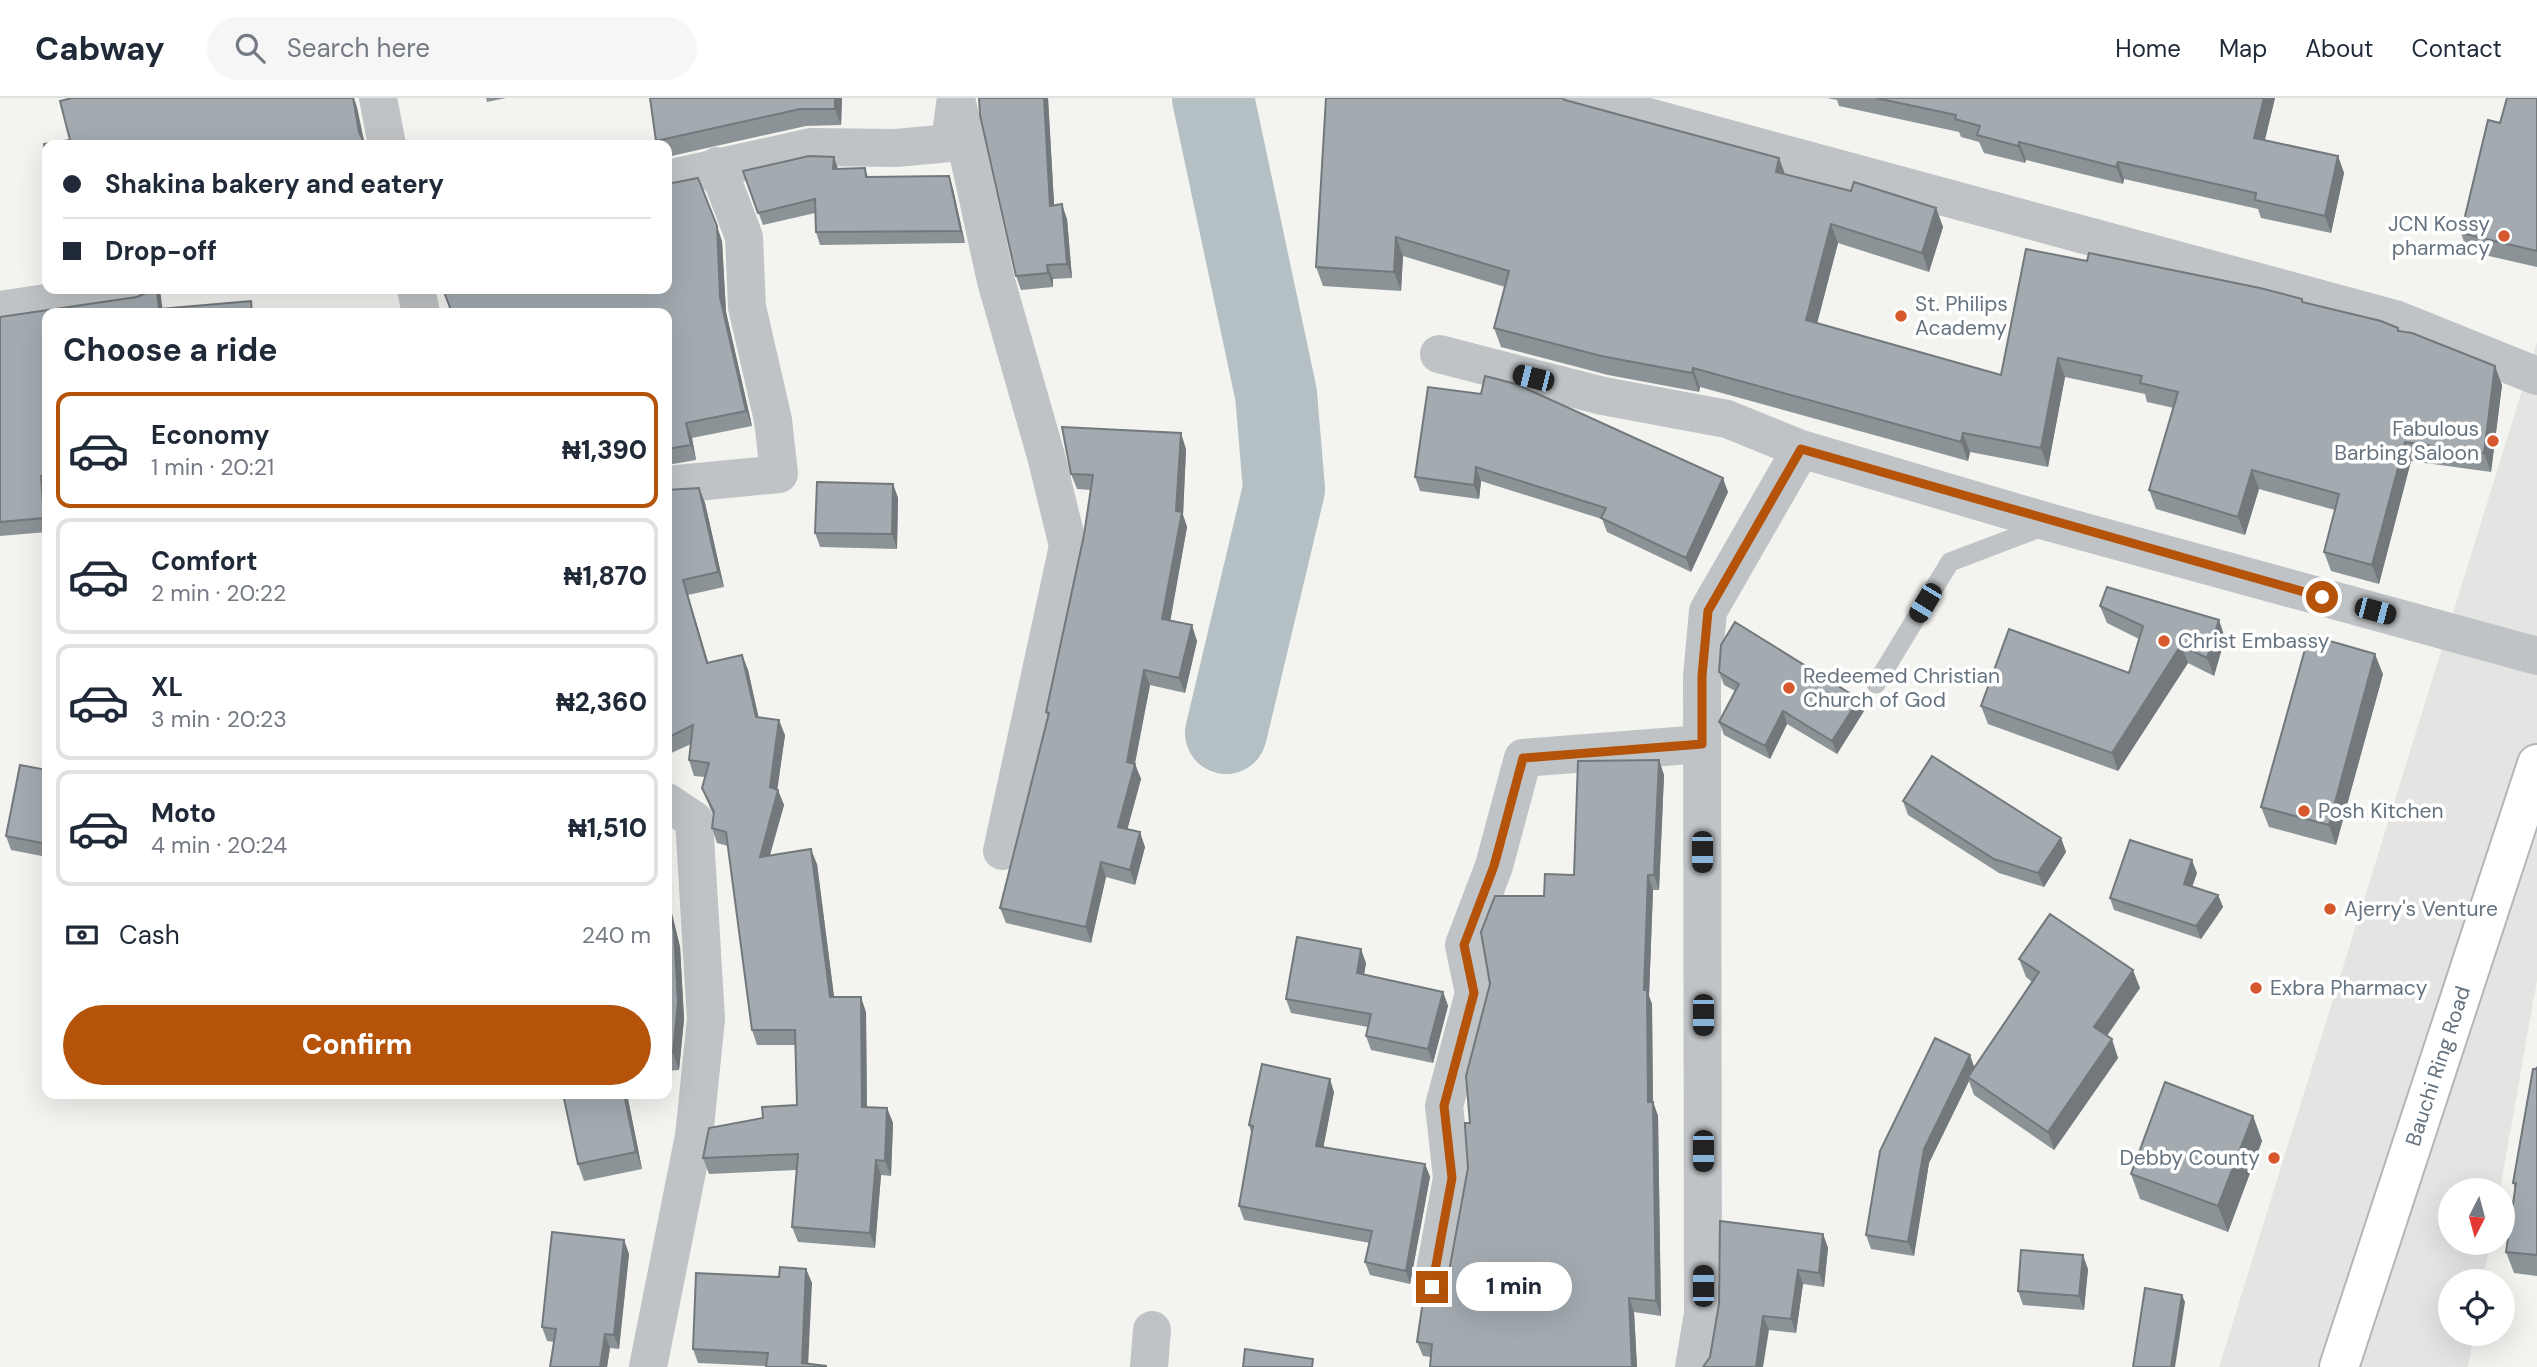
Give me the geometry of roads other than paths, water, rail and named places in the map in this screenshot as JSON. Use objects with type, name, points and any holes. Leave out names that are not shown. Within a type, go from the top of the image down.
[{"type":"main road","name":"Bauchi Ring Road","points":[[2339,1367],[2537,764]]},
{"type":"street","points":[[378,98],[386,140]]},
{"type":"street","points":[[672,179],[717,166],[811,148],[896,148],[950,143],[956,98]]},
{"type":"street","points":[[956,98],[996,281],[1046,456],[1068,545],[1002,851]]},
{"type":"street","points":[[1578,98],[2395,319],[2537,376]]},
{"type":"street","points":[[672,485],[779,474],[773,420],[747,307],[744,237],[717,166]]},
{"type":"street","points":[[0,310],[106,294]]},
{"type":"street","points":[[1439,354],[1603,396],[1727,419],[1801,449],[2052,523],[2537,656]]},
{"type":"street","points":[[1694,1367],[1703,1314],[1702,676],[1708,611],[1801,449]]},
{"type":"street","points":[[1432,1287],[1452,1178],[1444,1106],[1474,993],[1464,945],[1494,866],[1523,758],[1702,744]]},
{"type":"street","points":[[648,1367],[694,1136],[706,1019],[694,820],[672,805]]},
{"type":"lane","points":[[1876,684],[1950,562],[2052,523]]},
{"type":"waterway","points":[[1213,98],[1276,394],[1284,489],[1226,733]]},
{"type":"place","name":"JCN Kossy pharmacy","points":[[2504,236]]},
{"type":"place","name":"St. Philips Academy","points":[[1901,316]]},
{"type":"place","name":"Fabulous Barbing Saloon","points":[[2493,441]]},
{"type":"place","name":"Christ Embassy","points":[[2164,641]]},
{"type":"place","name":"Redeemed Christian Church of God","points":[[1789,688]]},
{"type":"place","name":"Posh Kitchen","points":[[2304,811]]},
{"type":"place","name":"Ajerry's Venture","points":[[2330,909]]},
{"type":"place","name":"Exbra Pharmacy","points":[[2256,988]]},
{"type":"place","name":"Debby County","points":[[2274,1158]]}]
